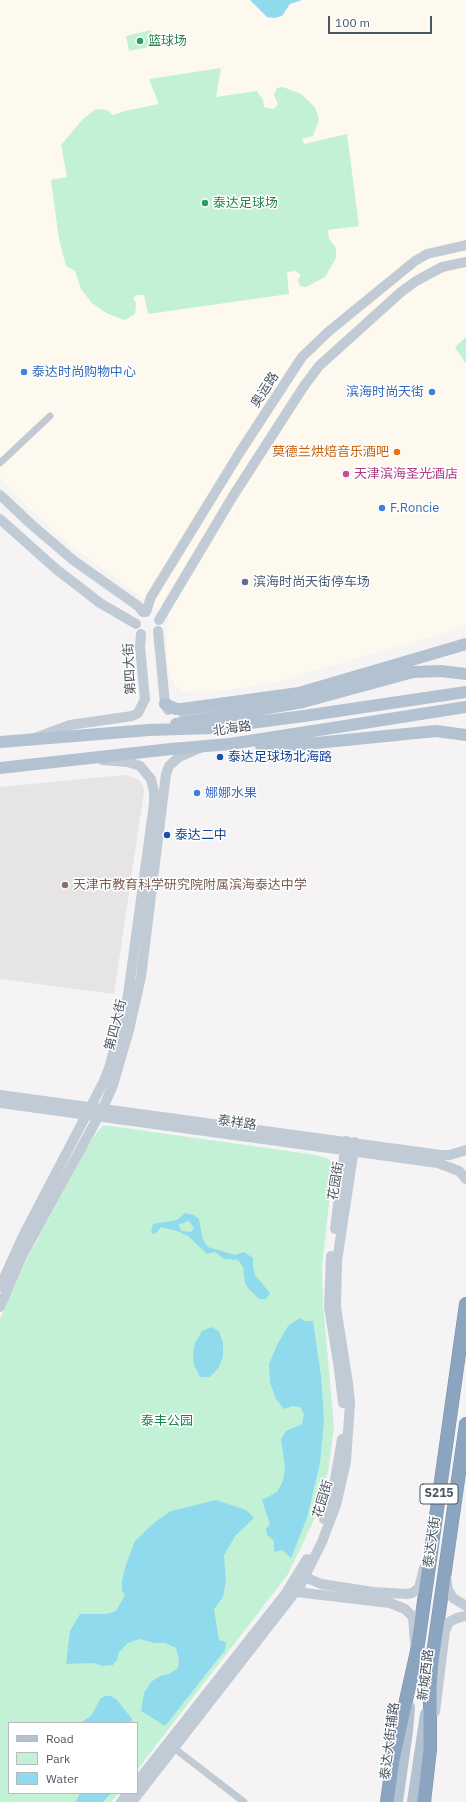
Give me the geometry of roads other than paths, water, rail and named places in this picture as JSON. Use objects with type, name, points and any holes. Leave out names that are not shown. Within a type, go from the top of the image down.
[{"type":"highway","name":"泰达大街","points":[[387,1802],[393,1759],[417,1651],[466,1304]]},
{"type":"highway","name":"泰达大街","points":[[430,1750],[430,1688],[466,1424]]},
{"type":"highway","points":[[424,1802],[430,1750]]},
{"type":"main road","points":[[165,704],[176,709],[182,709],[299,693],[466,644]]},
{"type":"main road","points":[[149,730],[241,712],[308,701],[413,672],[441,671],[466,674]]},
{"type":"main road","name":"北海路","points":[[0,742],[34,738],[68,738],[149,730],[212,728],[466,692]]},
{"type":"main road","name":"北海路","points":[[0,768],[230,744],[466,708]]},
{"type":"main road","points":[[230,744],[260,746],[306,744],[436,731],[466,736]]},
{"type":"main road","name":"泰达大街辅路","points":[[397,1802],[407,1730],[410,1684]]},
{"type":"main road","name":"S215","points":[[413,1802],[430,1688]]},
{"type":"street","name":"奥运路","points":[[144,612],[151,597],[240,452],[288,378],[314,344],[415,261],[427,254],[466,245]]},
{"type":"street","points":[[159,620],[233,496],[304,386],[320,366],[352,335],[416,282],[442,267],[466,262]]},
{"type":"street","points":[[0,463],[50,416]]},
{"type":"street","points":[[0,495],[73,560],[138,606],[144,612],[154,613],[160,623],[158,631],[165,704],[169,711],[176,713],[241,712]]},
{"type":"street","name":"第四大街","points":[[0,518],[56,569],[100,603],[136,624],[141,634],[140,647],[145,699],[138,713],[132,716],[70,725],[34,738]]},
{"type":"street","name":"第四大街","points":[[136,624],[137,617],[144,612]]},
{"type":"street","name":"第四大街","points":[[141,634],[148,636],[158,631]]},
{"type":"street","name":"第四大街","points":[[0,1307],[22,1256],[101,1113],[113,1085],[129,1030],[141,978],[166,774],[169,766],[180,757],[206,747]]},
{"type":"street","points":[[0,1287],[23,1236],[104,1081],[110,1065],[128,994],[154,804],[152,779],[140,766],[128,762],[87,758]]},
{"type":"street","name":"泰祥路","points":[[0,1094],[101,1113],[349,1146],[441,1155],[450,1155],[466,1150]]},
{"type":"street","name":"泰祥路","points":[[0,1103],[88,1111]]},
{"type":"street","name":"泰祥路","points":[[349,1146],[446,1165],[458,1171],[466,1179]]},
{"type":"street","name":"花园街","points":[[132,1802],[296,1592],[322,1542],[336,1505],[346,1462],[350,1403],[336,1307],[337,1261],[349,1146]]},
{"type":"street","name":"花园街","points":[[138,1781],[291,1585],[309,1555],[326,1516],[333,1491],[343,1433],[343,1398],[328,1295],[332,1252],[349,1146]]},
{"type":"street","points":[[304,1577],[321,1584],[373,1592],[395,1594],[412,1593],[419,1588],[431,1547]]},
{"type":"street","points":[[445,1575],[448,1590],[454,1598],[466,1606]]},
{"type":"street","points":[[296,1592],[390,1603],[405,1609],[413,1617],[413,1639],[417,1651]]},
{"type":"street","name":"新城西路","points":[[430,1750],[445,1631],[449,1622],[466,1616]]},
{"type":"street","points":[[174,1748],[244,1802]]},
{"type":"street","points":[[121,1802],[127,1794]]},
{"type":"water","points":[[250,0],[302,0],[290,4],[282,16],[274,18],[267,17]]},
{"type":"water","points":[[185,1213],[194,1215],[199,1219],[203,1240],[208,1247],[235,1255],[244,1252],[253,1258],[255,1275],[270,1293],[266,1299],[259,1299],[249,1289],[245,1283],[243,1267],[238,1260],[224,1259],[215,1252],[207,1254],[188,1236],[177,1231],[161,1227],[156,1233],[153,1234],[151,1232],[153,1224],[177,1220]],"holes":[[[189,1221],[194,1228],[191,1232],[182,1231],[178,1225]]]},
{"type":"water","points":[[300,1318],[305,1321],[313,1321],[321,1376],[324,1420],[320,1463],[307,1518],[291,1558],[282,1550],[274,1552],[274,1541],[267,1535],[266,1529],[270,1524],[262,1500],[277,1492],[283,1481],[285,1467],[281,1439],[286,1431],[302,1424],[304,1414],[300,1407],[293,1406],[284,1409],[276,1399],[270,1383],[269,1364],[277,1345],[288,1326]]},
{"type":"water","points":[[211,1327],[219,1331],[223,1343],[223,1356],[219,1367],[210,1377],[200,1377],[194,1365],[193,1354],[195,1343],[202,1331]]},
{"type":"water","points":[[216,1500],[246,1510],[254,1518],[236,1535],[224,1555],[226,1580],[223,1597],[214,1609],[219,1640],[226,1642],[225,1650],[165,1726],[141,1711],[144,1693],[151,1682],[178,1668],[179,1660],[176,1648],[165,1643],[155,1643],[139,1639],[128,1643],[119,1652],[117,1660],[113,1665],[102,1666],[94,1663],[66,1664],[70,1631],[80,1614],[107,1614],[116,1611],[125,1595],[122,1591],[122,1580],[135,1541],[155,1522],[171,1511]]},
{"type":"water","points":[[111,1696],[117,1700],[132,1719],[131,1722],[82,1722],[91,1716],[101,1698]]},
{"type":"water","points":[[80,1794],[110,1794],[103,1802],[76,1802]]},
{"type":"place","name":"篮球场","points":[[140,41]]},
{"type":"place","name":"泰达足球场","points":[[205,203]]},
{"type":"place","name":"泰达时尚购物中心","points":[[24,372]]},
{"type":"place","name":"滨海时尚天街","points":[[432,392]]},
{"type":"place","name":"莫德兰烘焙音乐酒吧","points":[[397,452]]},
{"type":"place","name":"天津滨海圣光酒店","points":[[346,474]]},
{"type":"place","name":"F.Roncie","points":[[382,508]]},
{"type":"place","name":"滨海时尚天街停车场","points":[[245,582]]},
{"type":"place","name":"泰达足球场北海路","points":[[220,757]]},
{"type":"place","name":"娜娜水果","points":[[197,793]]},
{"type":"place","name":"泰达二中","points":[[167,835]]},
{"type":"place","name":"天津市教育科学研究院附属滨海泰达中学","points":[[65,885]]},
{"type":"park label","name":"泰丰公园","points":[[167,1421]]}]
